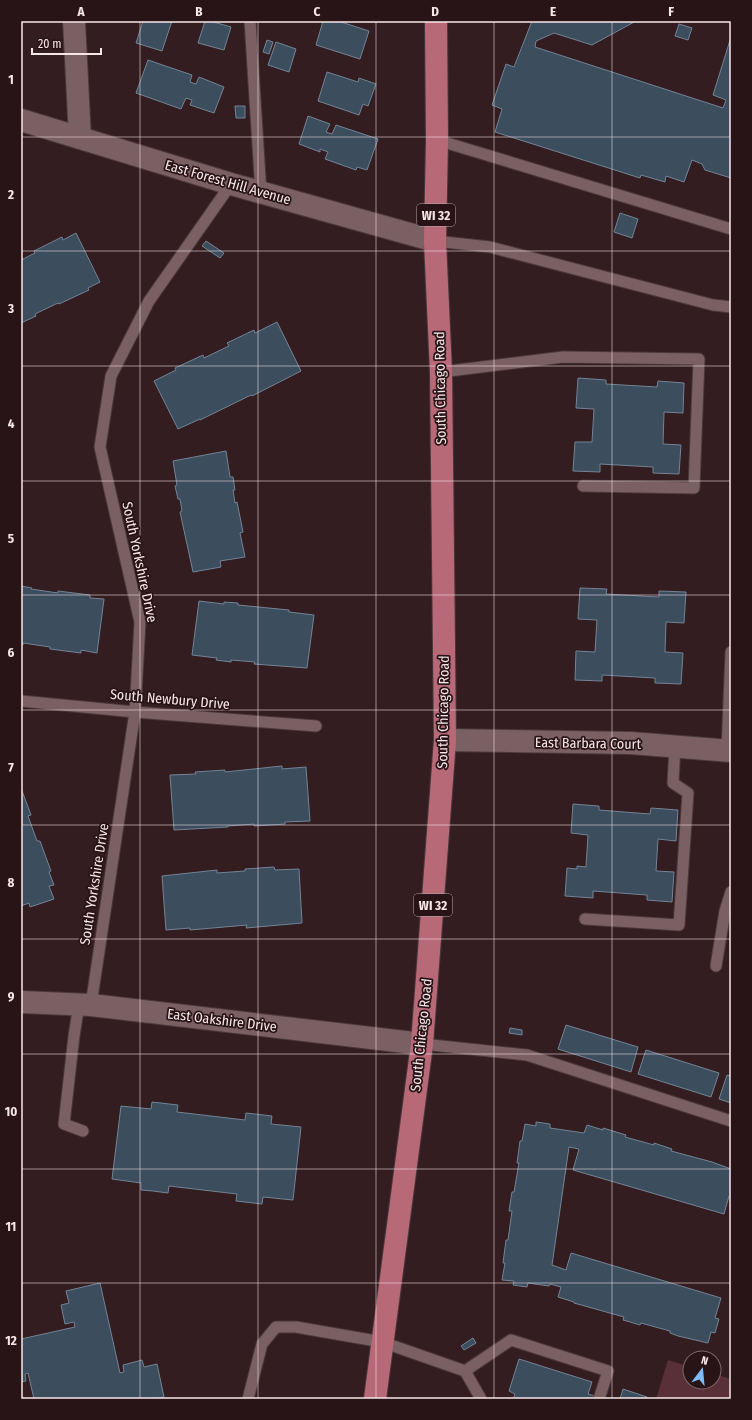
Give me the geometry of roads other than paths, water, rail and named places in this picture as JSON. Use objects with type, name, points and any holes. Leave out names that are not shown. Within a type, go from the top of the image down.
[{"type":"main road","name":"South Chicago Road","points":[[375,1399],[422,1044],[445,740],[441,372],[435,241],[437,140],[436,21]]},
{"type":"street","points":[[74,21],[80,138]]},
{"type":"street","name":"East Forest Hill Avenue","points":[[21,120],[261,193],[435,241]]},
{"type":"street","name":"East Barbara Court","points":[[445,740],[631,743],[729,750]]},
{"type":"street","name":"East Oakshire Drive","points":[[21,1002],[85,1005],[422,1044]]},
{"type":"lane","points":[[250,21],[261,193]]},
{"type":"lane","points":[[437,140],[731,229]]},
{"type":"lane","name":"South Yorkshire Drive","points":[[83,1131],[64,1124],[135,712],[140,622],[100,447],[111,376],[149,301],[231,184]]},
{"type":"lane","points":[[435,241],[490,247],[713,305],[731,307]]},
{"type":"lane","points":[[441,372],[563,357],[699,360],[694,488],[583,486]]},
{"type":"lane","points":[[729,750],[731,652]]},
{"type":"lane","name":"South Newbury Drive","points":[[21,701],[135,712],[316,726]]},
{"type":"lane","points":[[585,919],[679,925],[688,793],[673,784],[675,746]]},
{"type":"lane","points":[[716,966],[725,911],[731,892]]},
{"type":"lane","points":[[422,1044],[527,1055],[731,1120]]},
{"type":"lane","points":[[248,1399],[262,1344],[276,1327],[296,1327],[382,1342],[464,1371],[481,1399]]},
{"type":"lane","points":[[464,1371],[511,1340],[608,1371],[599,1399]]}]
